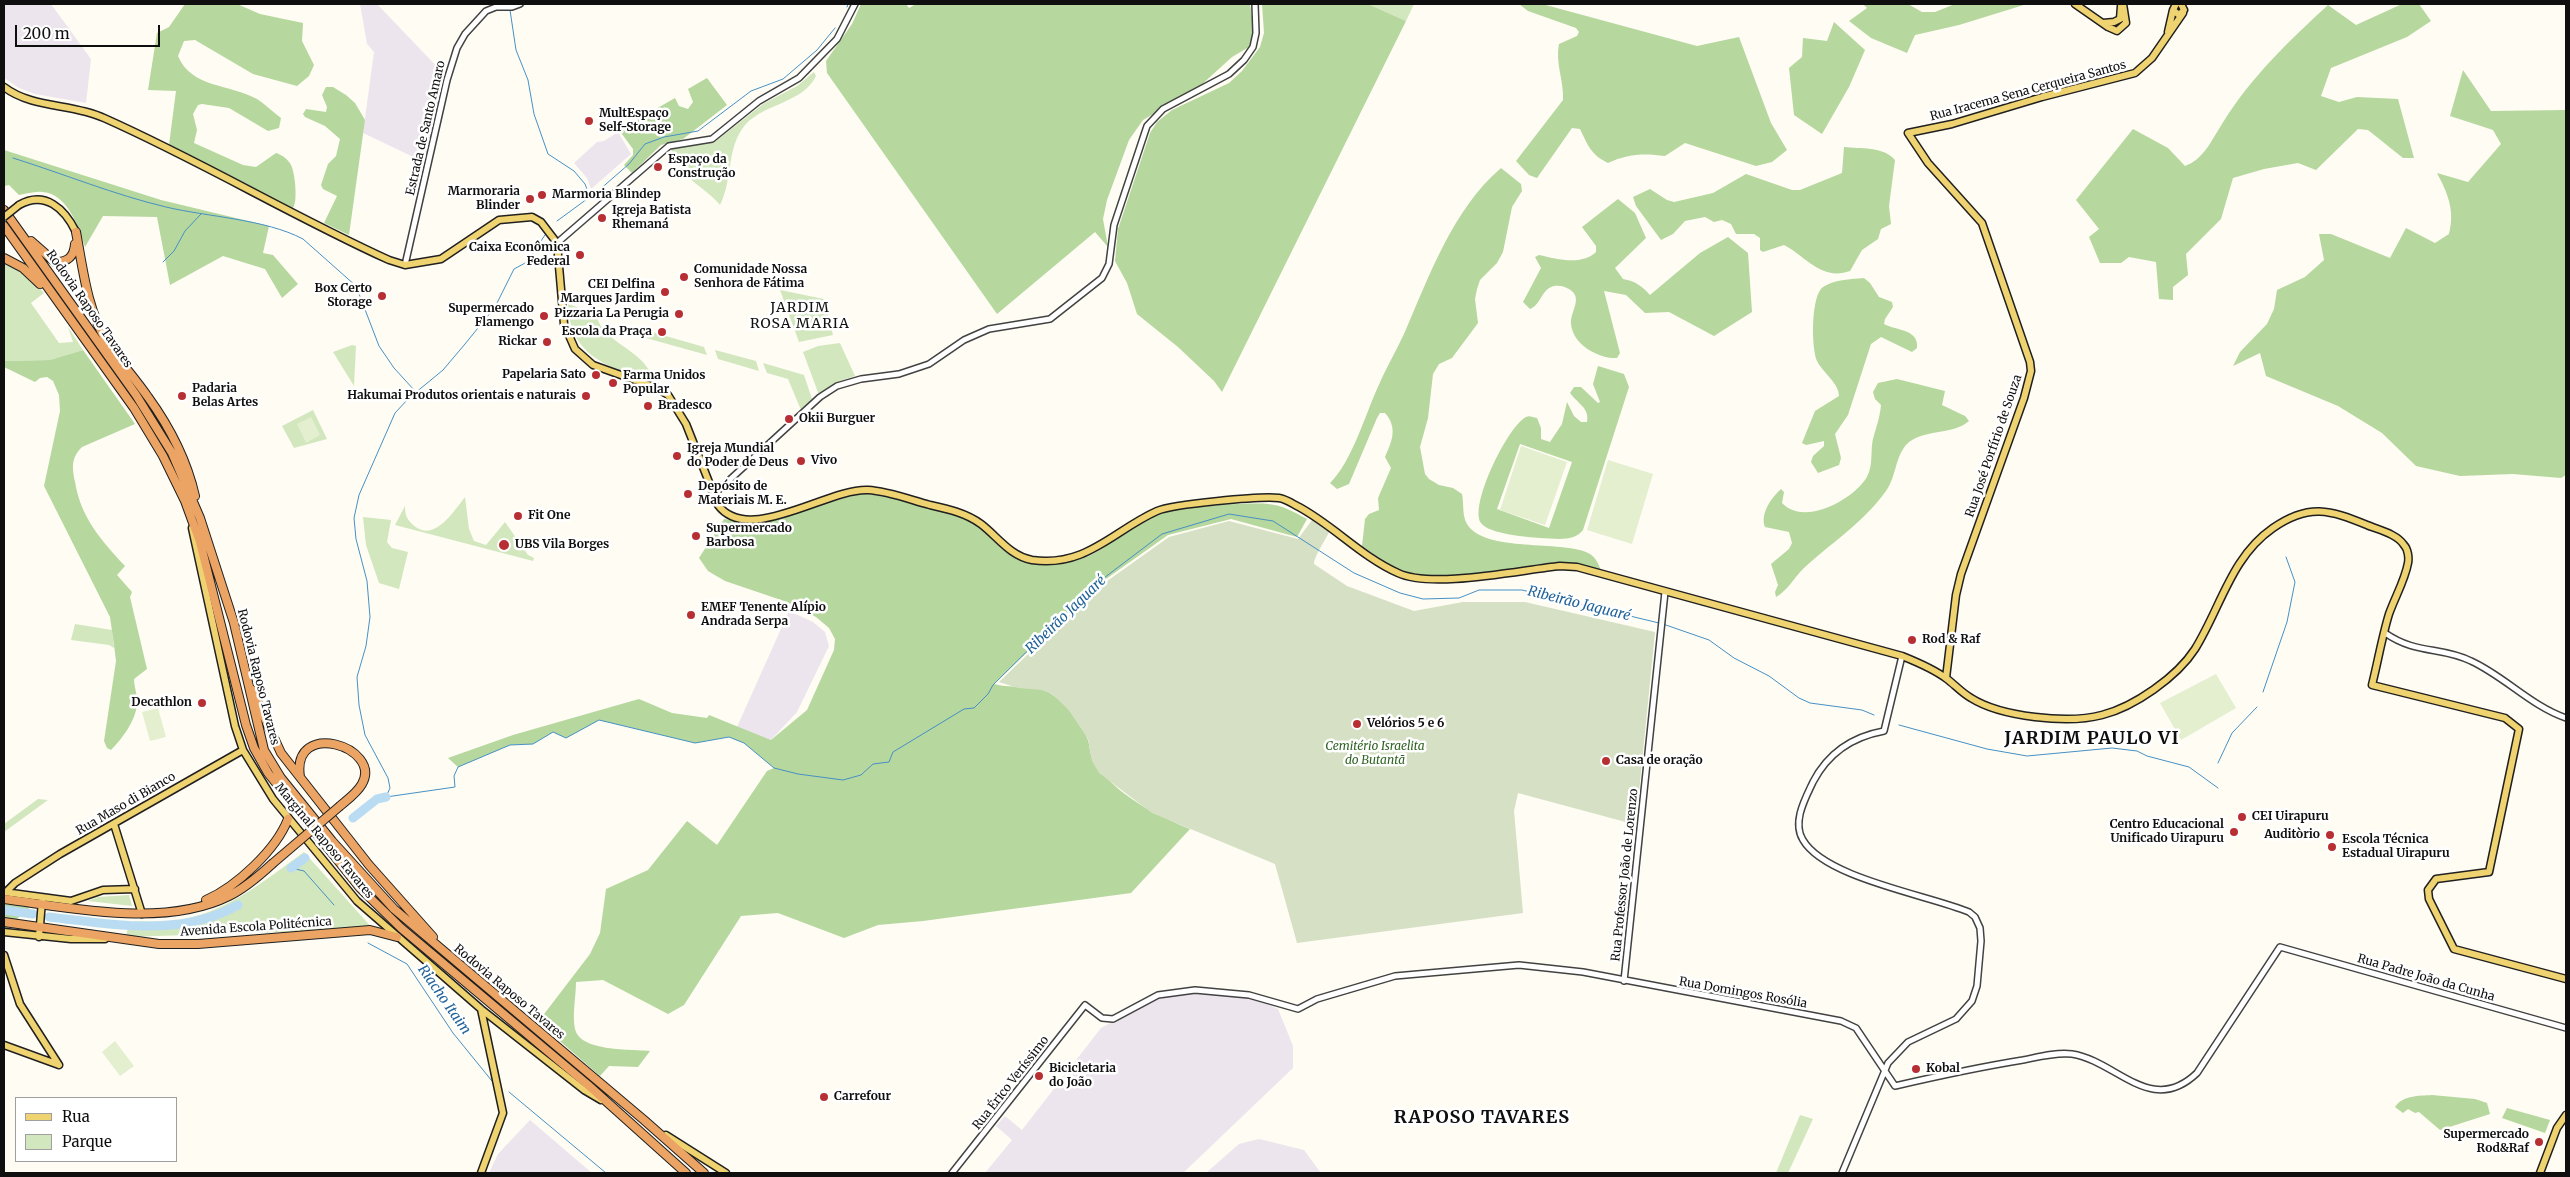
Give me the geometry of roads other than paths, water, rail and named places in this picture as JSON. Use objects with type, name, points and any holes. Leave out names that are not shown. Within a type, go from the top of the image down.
[{"type":"highway","name":"Rodovia Raposo Tavares","points":[[4,210],[80,316],[164,439],[200,518],[234,623],[264,750],[281,778],[373,888],[394,909],[704,1173]]},
{"type":"highway","points":[[15,225],[49,260],[55,262],[67,261],[71,257],[74,252],[76,232]]},
{"type":"highway","name":"Rodovia Raposo Tavares","points":[[4,226],[150,434],[190,513],[205,559],[246,725],[254,748],[268,773],[337,862],[378,907],[686,1173]]},
{"type":"highway","points":[[76,232],[88,297],[107,342]]},
{"type":"highway","points":[[4,258],[23,268],[62,307]]},
{"type":"highway","points":[[80,316],[107,342],[150,399],[168,428],[186,465],[200,518]]},
{"type":"highway","points":[[248,684],[281,753],[300,779],[369,865],[460,966]]},
{"type":"highway","name":"Avenida Escola Politécnica","points":[[4,894],[42,905],[142,914],[189,910],[228,896],[272,864],[340,806],[362,784],[365,774],[359,757],[352,751],[323,743],[315,744],[302,755],[299,764],[300,779]]},
{"type":"highway","points":[[189,910],[200,902],[223,892],[241,878],[283,832],[288,819]]},
{"type":"highway","name":"Avenida Escola Politécnica","points":[[4,922],[40,924],[116,939],[159,944],[198,944],[370,930],[398,938]]},
{"type":"main road","points":[[2075,4],[2114,31],[2122,28],[2126,23],[2122,4]]},
{"type":"main road","points":[[2103,23],[2114,22],[2120,19],[2122,4]]},
{"type":"main road","points":[[2173,7],[2177,14],[2183,13],[2184,8],[2181,4]]},
{"type":"main road","name":"Rua Iracema Sena Cerqueira Santos","points":[[2167,36],[2173,7]]},
{"type":"main road","name":"Rua Iracema Sena Cerqueira Santos","points":[[1908,132],[1952,124],[2042,97],[2128,76],[2145,67],[2183,13]]},
{"type":"main road","points":[[4,87],[27,99],[102,117],[302,219],[389,260],[405,265],[441,259],[484,228],[507,218],[532,218],[545,225],[558,243],[564,324],[575,350],[594,365],[657,388],[668,395],[686,424],[713,495],[724,513],[741,519],[767,518],[849,493],[868,490],[958,511],[980,524],[1018,556],[1032,560],[1048,561],[1075,557],[1103,545],[1157,511],[1175,506],[1281,498],[1311,514],[1386,567],[1418,580],[1569,566],[1902,656],[1946,678],[1970,698],[1983,704],[2032,715],[2070,720],[2092,718],[2126,707],[2142,698],[2166,678],[2194,650],[2244,554],[2256,540],[2295,515],[2311,511],[2340,514],[2389,534],[2405,545],[2408,563],[2385,633],[2372,685],[2505,718],[2516,724],[2519,735],[2489,872],[2436,879],[2428,890],[2429,899],[2454,949],[2566,979]]},
{"type":"main road","name":"Rua José Porfírio de Souza","points":[[1908,132],[1928,163],[1982,223],[2030,362],[2031,371],[2024,398],[1961,574],[1956,595],[1946,678]]},
{"type":"main road","points":[[4,217],[18,206],[36,199],[50,202],[65,213],[76,232]]},
{"type":"main road","name":"Marginal Raposo Tavares","points":[[190,513],[223,678],[243,750],[272,799],[357,901],[481,1009],[584,1090],[613,1108]]},
{"type":"main road","name":"Rua Maso di Bianco","points":[[4,894],[21,879],[60,854],[243,750]]},
{"type":"main road","points":[[114,824],[142,914]]},
{"type":"main road","points":[[19,895],[18,887],[21,879]]},
{"type":"main road","points":[[4,894],[19,895],[42,905],[71,901],[103,890],[134,889]]},
{"type":"main road","points":[[40,937],[42,905]]},
{"type":"main road","points":[[27,935],[40,924]]},
{"type":"main road","points":[[4,940],[7,932]]},
{"type":"main road","name":"Avenida Escola Politécnica","points":[[7,932],[71,939],[116,939]]},
{"type":"main road","points":[[4,955],[20,1004],[59,1065],[4,1046]]},
{"type":"main road","points":[[4,962],[9,969]]},
{"type":"main road","points":[[480,1173],[503,1113],[481,1009]]},
{"type":"main road","points":[[487,1034],[492,1027],[500,1023]]},
{"type":"main road","points":[[2540,1173],[2557,1128],[2566,1115]]},
{"type":"main road","points":[[644,1120],[690,1152],[726,1173]]},
{"type":"street","name":"Estrada de Santo Amaro","points":[[405,265],[456,48],[468,30],[486,11],[496,7],[520,4]]},
{"type":"street","points":[[558,243],[669,146],[712,139],[751,107],[791,84],[817,62],[840,36],[855,4]]},
{"type":"street","points":[[713,495],[719,487],[820,397],[837,386],[861,379],[899,374],[929,364],[964,340],[989,329],[1050,319],[1102,278],[1109,264],[1114,226],[1147,126],[1163,109],[1229,74],[1244,60],[1253,47],[1256,33],[1255,4]]},
{"type":"street","name":"Rua Professor João de Lorenzo","points":[[1624,981],[1665,592]]},
{"type":"street","points":[[2385,633],[2410,647],[2466,658],[2530,699],[2566,718]]},
{"type":"street","points":[[1842,1173],[1885,1070],[1896,1053],[1908,1042],[1946,1025],[1966,1010],[1977,986],[1981,941],[1980,928],[1975,917],[1969,912],[1852,874],[1826,861],[1803,841],[1799,825],[1804,800],[1824,764],[1842,746],[1864,735],[1884,731],[1902,656]]},
{"type":"street","name":"Rua Padre João da Cunha","points":[[1885,1070],[1895,1086],[1976,1068],[2065,1054],[2091,1061],[2150,1090],[2170,1088],[2190,1080],[2197,1073],[2280,947],[2566,1028]]},
{"type":"street","name":"Rua Domingos Rosólia","points":[[1085,1005],[1102,1018],[1113,1019],[1158,995],[1194,990],[1249,994],[1298,1009],[1317,999],[1408,974],[1519,965],[1583,972],[1828,1018],[1856,1028],[1885,1070]]},
{"type":"street","name":"Rua Érico Veríssimo","points":[[952,1173],[1085,1005]]},
{"type":"waterway","points":[[510,10],[516,50],[528,80],[534,114],[548,154],[574,171],[585,184],[590,197]]},
{"type":"waterway","points":[[557,221],[598,191],[629,164],[645,144],[664,137],[698,131],[751,91],[783,79],[817,50],[835,28]]},
{"type":"waterway","points":[[13,158],[147,202],[271,227],[303,239],[356,286],[379,346],[394,368],[415,391]]},
{"type":"waterway","points":[[163,262],[174,251],[185,231],[201,214]]},
{"type":"waterway","name":"Ribeirão Jaguaré","points":[[545,235],[527,262],[514,269],[495,307],[465,344],[443,370],[409,398],[395,413],[359,495],[354,518],[356,539],[367,581],[370,617],[366,646],[357,677],[359,705],[365,735],[388,778],[390,788],[386,797],[455,787],[454,776],[458,767],[510,745],[533,744],[553,732],[566,738],[599,720],[695,743],[729,737],[744,743],[774,768],[798,774],[843,780],[861,775],[873,764],[889,762],[893,752],[964,709],[974,708],[988,694],[993,685],[1092,587],[1162,534],[1229,514],[1273,521],[1354,573],[1400,593],[1423,599],[1459,598],[1479,590],[1522,590],[1659,623]]},
{"type":"waterway","points":[[2263,692],[2287,622],[2295,582],[2286,557]]},
{"type":"waterway","name":"Ribeirão Jaguaré","points":[[1663,624],[1709,640],[1734,658],[1769,676],[1799,698],[1810,703],[1862,710],[1874,715]]},
{"type":"waterway","points":[[2218,763],[2232,733],[2257,707]]},
{"type":"waterway","name":"Ribeirão Jaguaré","points":[[1899,725],[1987,749],[2027,756],[2112,748],[2137,751],[2147,756],[2189,767],[2218,788]]},
{"type":"waterway","name":"Ribeirão Jaguaré","points":[[353,818],[377,799],[386,797]]},
{"type":"waterway","name":"Ribeirão Jaguaré","points":[[291,868],[305,858]]},
{"type":"waterway","name":"Riacho Itaim","points":[[291,868],[304,871],[334,905]]},
{"type":"waterway","name":"Ribeirão Jaguaré","points":[[49,917],[121,925],[169,925],[193,922],[216,915],[238,905]]},
{"type":"waterway","name":"Ribeirão Jaguaré","points":[[4,910],[33,914]]},
{"type":"waterway","name":"Riacho Itaim","points":[[368,943],[407,964],[453,1033],[492,1081]]},
{"type":"waterway","name":"Riacho Itaim","points":[[509,1092],[606,1173]]},
{"type":"place","name":"MultEspaço Self-Storage","points":[[589,121]]},
{"type":"place","name":"Espaço da Construção","points":[[658,167]]},
{"type":"place","name":"Marmoria Blindep","points":[[542,195]]},
{"type":"place","name":"Marmoraria Blinder","points":[[530,199]]},
{"type":"place","name":"Igreja Batista Rhemaná","points":[[602,218]]},
{"type":"place","name":"Caixa Econômica Federal","points":[[580,255]]},
{"type":"place","name":"Comunidade Nossa Senhora de Fátima","points":[[684,277]]},
{"type":"place","name":"CEI Delfina Marques Jardim","points":[[665,292]]},
{"type":"place","name":"Box Certo Storage","points":[[382,296]]},
{"type":"place","name":"Pizzaria La Perugia","points":[[679,314]]},
{"type":"place","name":"Supermercado Flamengo","points":[[544,316]]},
{"type":"place","name":"Escola da Praça","points":[[662,332]]},
{"type":"place","name":"Rickar","points":[[547,342]]},
{"type":"place","name":"Papelaria Sato","points":[[596,375]]},
{"type":"place","name":"Farma Unidos Popular","points":[[613,383]]},
{"type":"place","name":"Padaria Belas Artes","points":[[182,396]]},
{"type":"place","name":"Hakumai Produtos orientais e naturais","points":[[586,396]]},
{"type":"place","name":"Bradesco","points":[[648,406]]},
{"type":"place","name":"Okii Burguer","points":[[789,419]]},
{"type":"place","name":"Igreja Mundial do Poder de Deus","points":[[677,456]]},
{"type":"place","name":"Vivo","points":[[801,461]]},
{"type":"place","name":"Depósito de Materiais M. E.","points":[[688,494]]},
{"type":"place","name":"Fit One","points":[[518,516]]},
{"type":"place","name":"Supermercado Barbosa","points":[[696,536]]},
{"type":"place","name":"UBS Vila Borges","points":[[504,545]]},
{"type":"place","name":"EMEF Tenente Alípio Andrada Serpa","points":[[691,615]]},
{"type":"place","name":"Rod & Raf","points":[[1912,640]]},
{"type":"place","name":"Decathlon","points":[[202,703]]},
{"type":"place","name":"Velórios 5 e 6","points":[[1357,724]]},
{"type":"place","name":"Casa de oração","points":[[1606,761]]},
{"type":"place","name":"CEI Uirapuru","points":[[2242,817]]},
{"type":"place","name":"Centro Educacional Unificado Uirapuru","points":[[2234,832]]},
{"type":"place","name":"Auditòrio","points":[[2330,835]]},
{"type":"place","name":"Escola Técnica Estadual Uirapuru","points":[[2332,847]]},
{"type":"place","name":"Kobal","points":[[1916,1069]]},
{"type":"place","name":"Bicicletaria do João","points":[[1039,1076]]},
{"type":"place","name":"Carrefour","points":[[824,1097]]},
{"type":"place","name":"Supermercado Rod&Raf","points":[[2539,1142]]},
{"type":"district","name":"JARDIM ROSA MARIA","points":[[800,316]]},
{"type":"district","name":"JARDIM PAULO VI","points":[[2092,739]]},
{"type":"district","name":"RAPOSO TAVARES","points":[[1482,1118]]},
{"type":"park label","name":"Cemitério Israelita do Butantã","points":[[1375,754]]}]
